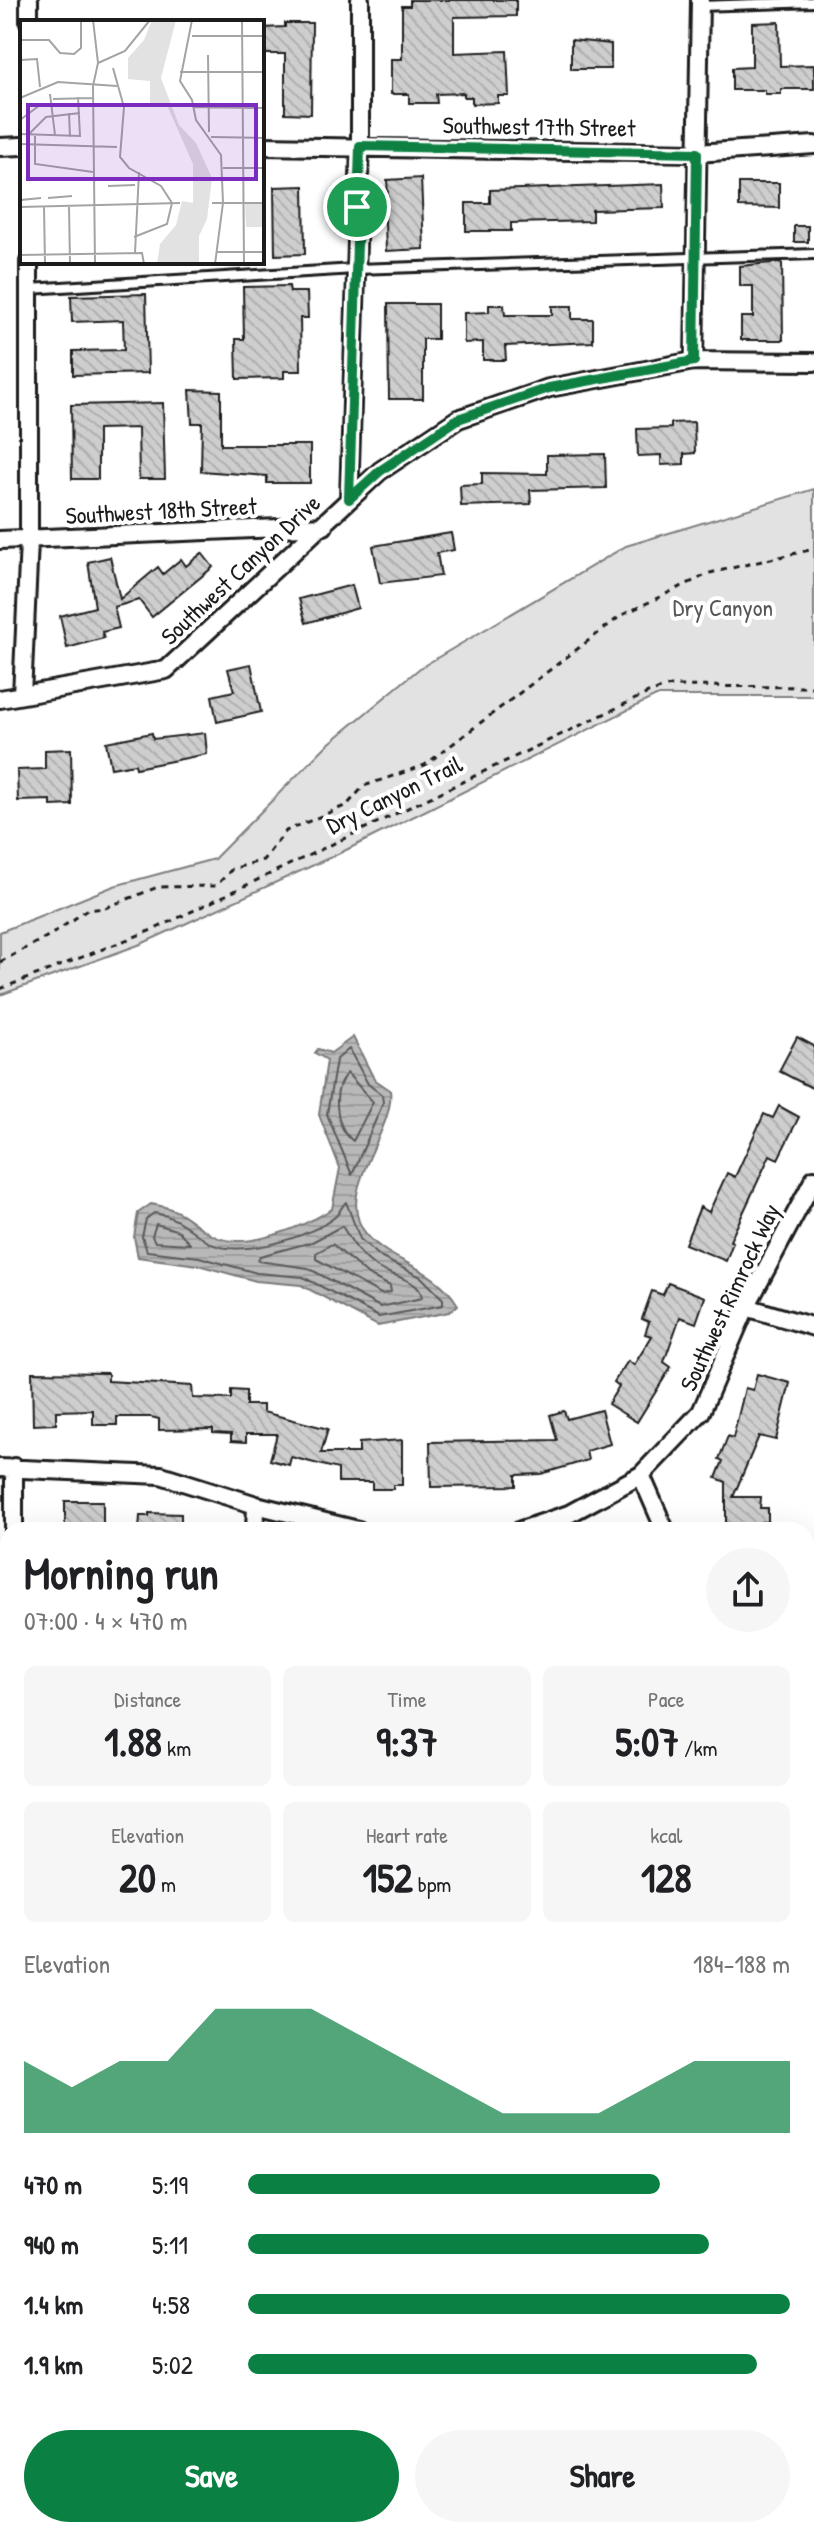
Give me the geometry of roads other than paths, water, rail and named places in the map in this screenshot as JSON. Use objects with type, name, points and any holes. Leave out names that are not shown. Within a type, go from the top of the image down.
[{"type":"street","points":[[349,499],[360,146],[360,0]]},
{"type":"street","points":[[694,361],[700,3]]},
{"type":"street","name":"Southwest 17th Street","points":[[264,146],[697,153],[814,145]]},
{"type":"street","points":[[0,147],[20,146]]},
{"type":"street","points":[[22,695],[29,541],[29,264]]},
{"type":"street","name":"Southwest Canyon Drive","points":[[0,699],[166,670],[380,471],[458,419],[549,388],[694,361],[814,362]]},
{"type":"street","name":"Southwest 18th Street","points":[[0,540],[324,526]]},
{"type":"street","name":"Southwest Rimrock Way","points":[[545,1522],[569,1514],[641,1475],[701,1412],[746,1307],[814,1179]]},
{"type":"street","points":[[746,1307],[814,1327]]},
{"type":"street","points":[[13,1522],[7,1467],[161,1475],[256,1505],[325,1522]]},
{"type":"street","points":[[641,1475],[662,1522]]},
{"type":"street","points":[[255,1522],[256,1505]]},
{"type":"lane","points":[[700,3],[814,2]]},
{"type":"lane","points":[[29,289],[355,269],[814,254]]},
{"type":"water","points":[[353,1037],[374,1079],[390,1090],[384,1124],[360,1182],[356,1201],[358,1218],[367,1235],[377,1245],[426,1273],[449,1292],[458,1305],[449,1312],[378,1326],[301,1285],[256,1281],[198,1265],[138,1257],[134,1237],[138,1213],[151,1204],[179,1212],[212,1235],[240,1241],[274,1235],[332,1209],[340,1168],[319,1115],[327,1060],[315,1053],[318,1049],[331,1053]]},
{"type":"park label","name":"Dry Canyon","points":[[723,607]]}]
